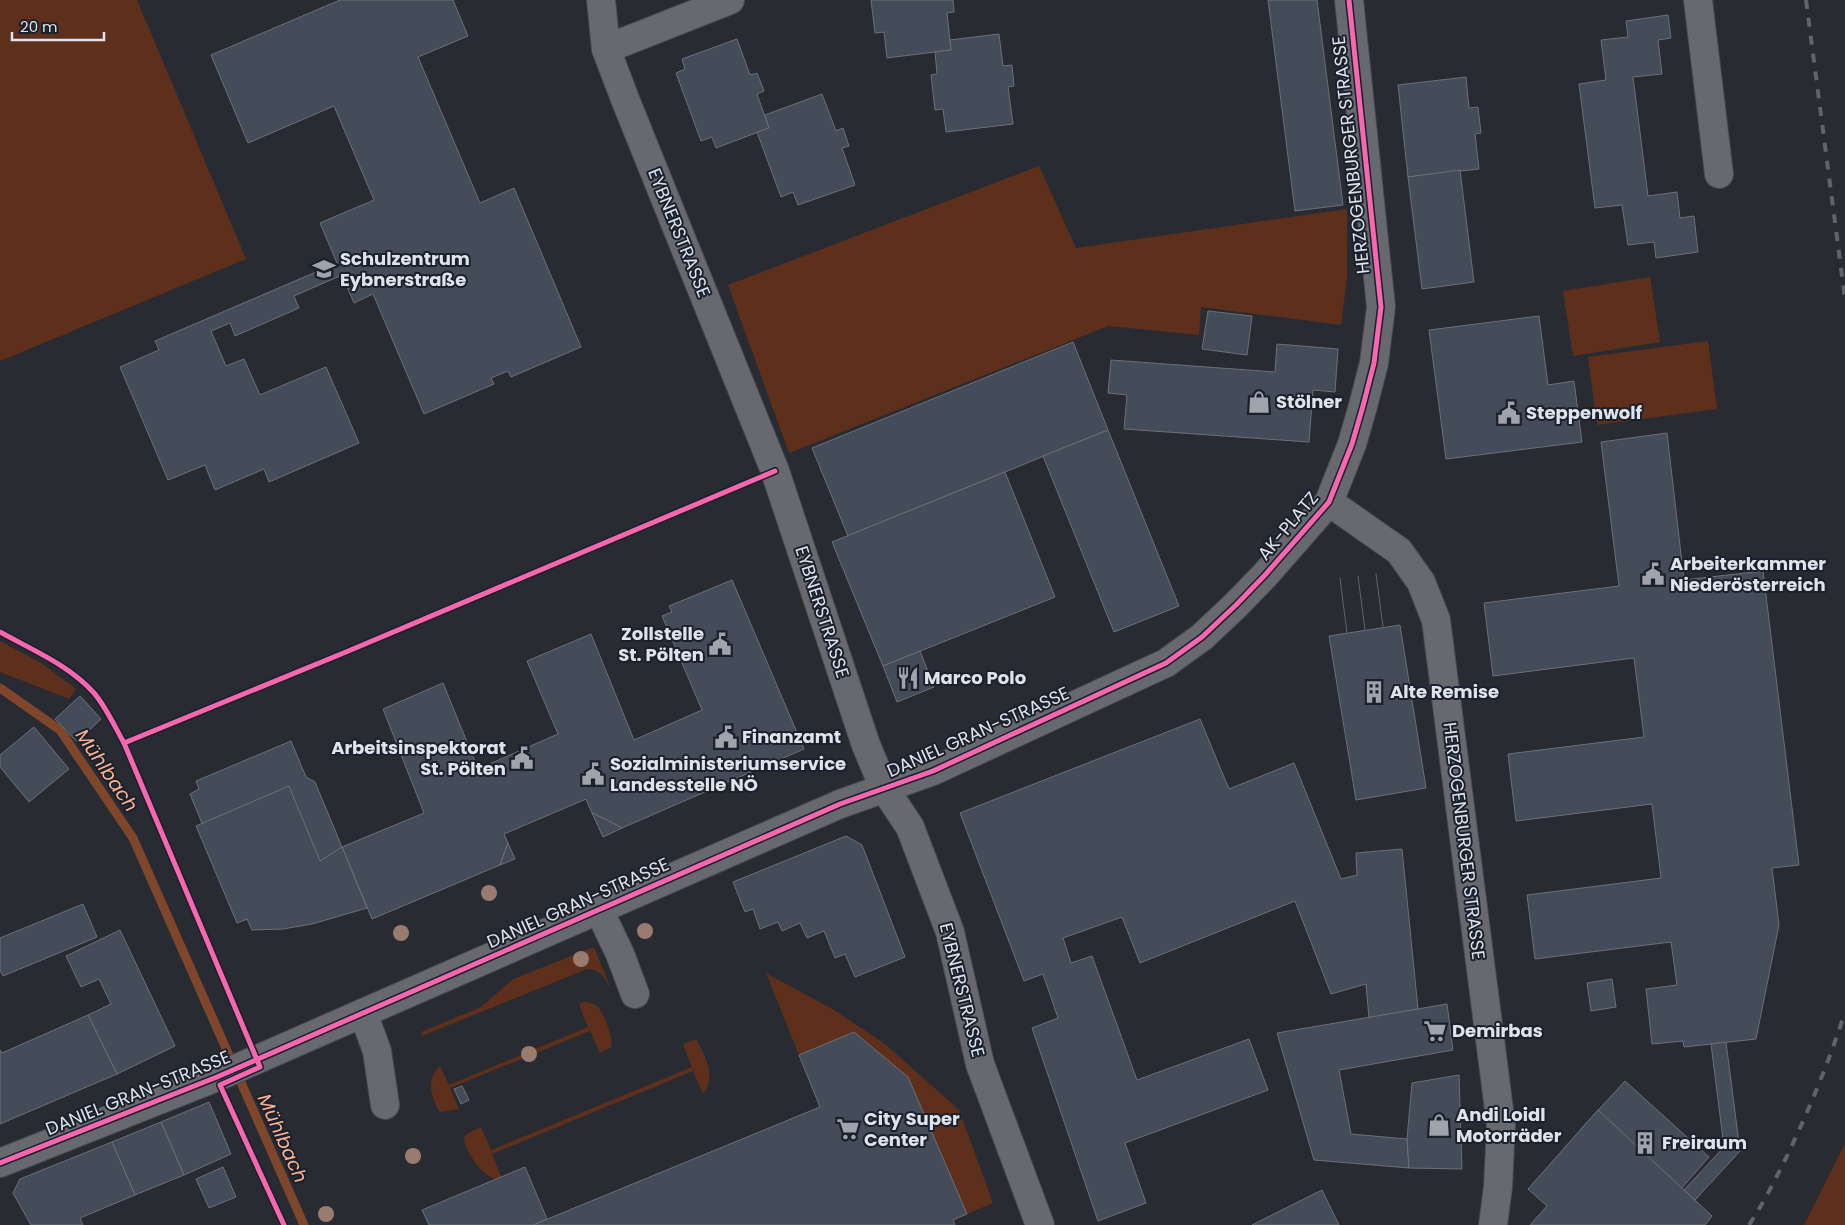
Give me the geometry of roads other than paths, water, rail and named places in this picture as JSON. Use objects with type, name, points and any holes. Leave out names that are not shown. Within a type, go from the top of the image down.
[{"type":"street","name":"EYBNERSTRASSE","points":[[601,0],[606,49],[775,471],[866,745],[884,788],[910,827],[950,932],[980,1064],[1040,1225]]},
{"type":"street","points":[[606,49],[730,0]]},
{"type":"street","name":"HERZOGENBURGER STRASSE","points":[[1349,0],[1381,307]]},
{"type":"street","points":[[1698,0],[1720,174]]},
{"type":"street","name":"AK-PLATZ","points":[[1166,664],[1202,637],[1236,605],[1265,575],[1328,502],[1352,444],[1363,406],[1374,363],[1381,307]]},
{"type":"street","name":"HERZOGENBURGER STRASSE","points":[[1328,502],[1399,551],[1421,582],[1436,620],[1501,1126],[1498,1187],[1493,1225]]},
{"type":"street","name":"DANIEL GRAN-STRASSE","points":[[0,1164],[217,1077],[840,804],[932,771],[1166,664]]},
{"type":"street","points":[[599,910],[636,994]]},
{"type":"street","points":[[363,1013],[377,1051],[385,1105]]},
{"type":"waterway","name":"Mühlbach","points":[[0,688],[60,730],[133,838],[304,1225]]},
{"type":"tram line","points":[[1376,574],[1383,627]]},
{"type":"tram line","points":[[1358,576],[1365,630]]},
{"type":"tram line","points":[[1340,578],[1347,633]]},
{"type":"railway","points":[[1806,0],[1845,299]]},
{"type":"railway","points":[[1749,1225],[1773,1183],[1803,1122],[1845,1012]]},
{"type":"place","name":"Schulzentrum Eybnerstraße","points":[[324,269]]},
{"type":"place","name":"Stölner","points":[[1259,402]]},
{"type":"place","name":"Steppenwolf","points":[[1509,413]]},
{"type":"place","name":"Arbeiterkammer Niederösterreich","points":[[1653,574]]},
{"type":"place","name":"Zollstelle St. Pölten","points":[[720,644]]},
{"type":"place","name":"Marco Polo","points":[[908,678]]},
{"type":"place","name":"Alte Remise","points":[[1374,692]]},
{"type":"place","name":"Finanzamt","points":[[726,737]]},
{"type":"place","name":"Arbeitsinspektorat St. Pölten","points":[[522,758]]},
{"type":"place","name":"Sozialministeriumservice Landesstelle NÖ","points":[[593,774]]},
{"type":"place","name":"Demirbas","points":[[1435,1031]]},
{"type":"place","name":"Andi Loidl Motorräder","points":[[1439,1125]]},
{"type":"place","name":"City Super Center","points":[[848,1129]]},
{"type":"place","name":"Freiraum","points":[[1645,1143]]}]
